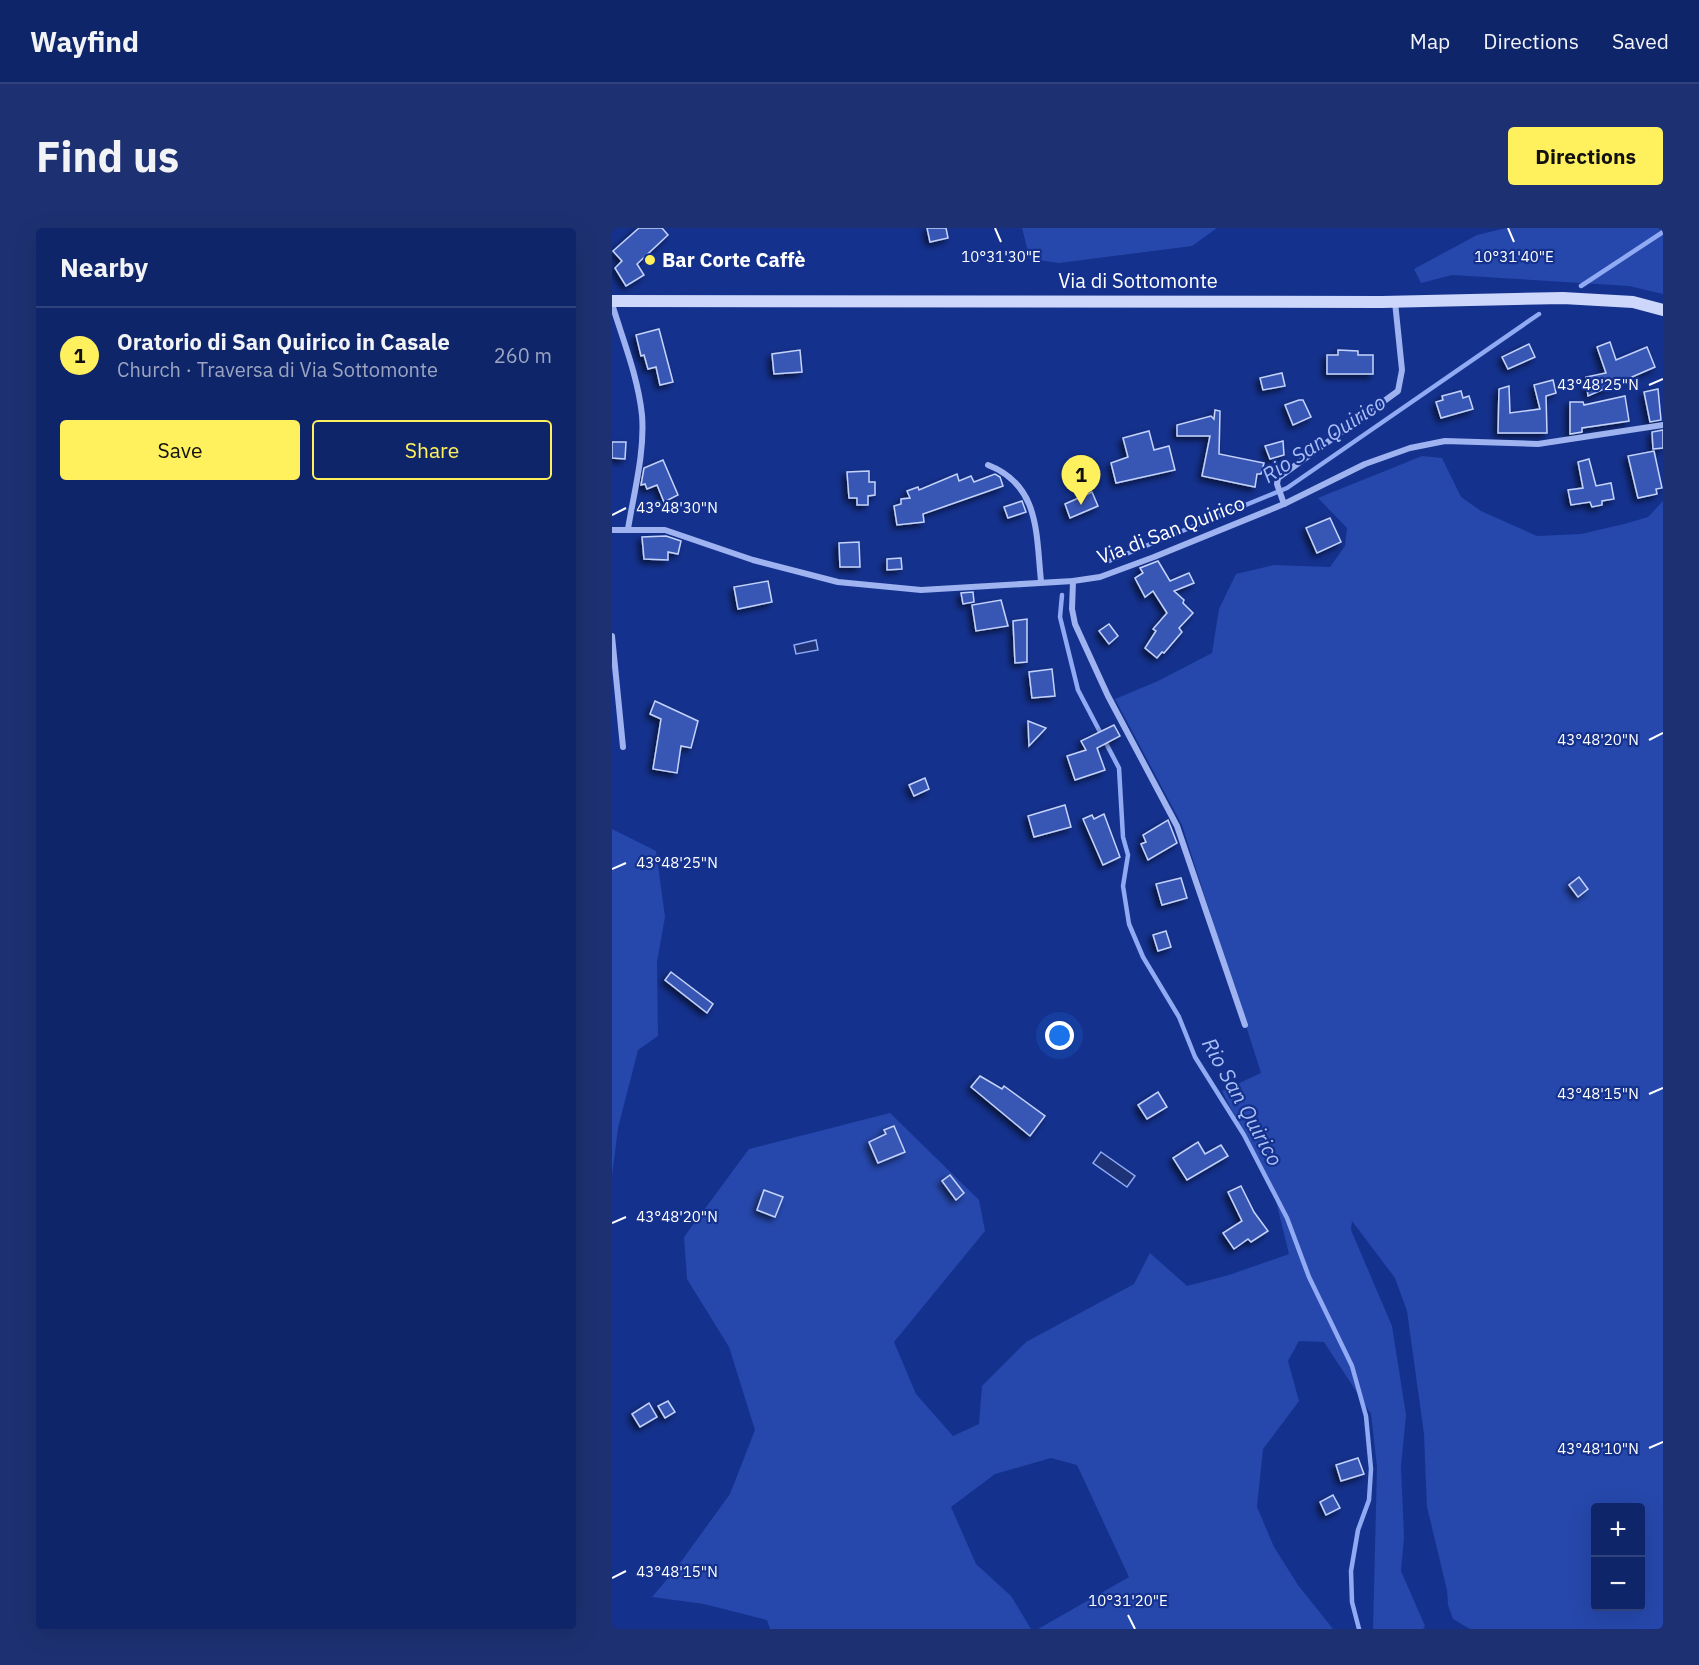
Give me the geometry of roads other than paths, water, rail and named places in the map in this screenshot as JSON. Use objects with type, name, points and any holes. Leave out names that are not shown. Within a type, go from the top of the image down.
[{"type":"main road","name":"Via di Sottomonte","points":[[612,302],[1395,301],[1563,298],[1633,302],[1663,310]]},
{"type":"street","points":[[1283,501],[1277,484],[1278,478],[1398,391],[1402,370],[1395,301]]},
{"type":"street","points":[[612,302],[639,391],[642,416],[641,446],[628,529]]},
{"type":"street","name":"Via di San Quirico","points":[[612,530],[665,530],[753,560],[838,582],[921,590],[1041,581],[1073,581],[1100,577],[1283,501],[1365,464],[1410,448],[1445,441],[1539,444],[1663,425]]},
{"type":"street","points":[[988,465],[1003,471],[1021,487],[1035,517],[1041,581]]},
{"type":"street","points":[[1073,581],[1072,609],[1075,624],[1108,696],[1177,826],[1245,1025]]},
{"type":"street","points":[[612,636],[623,747]]},
{"type":"waterway","name":"Rio San Quirico","points":[[1581,286],[1663,232]]},
{"type":"waterway","name":"Rio San Quirico","points":[[1109,561],[1287,488],[1539,314]]},
{"type":"waterway","name":"Rio San Quirico","points":[[1062,595],[1060,617],[1078,690],[1119,768],[1123,837],[1128,855],[1123,886],[1129,924],[1143,957],[1179,1017],[1195,1057],[1244,1135],[1287,1218],[1309,1277],[1352,1366],[1366,1416],[1371,1469],[1369,1500],[1358,1530],[1351,1571],[1352,1602],[1359,1629]]},
{"type":"place","name":"Bar Corte Caffè","points":[[650,260]]},
{"type":"place","name":"Oratorio di San Quirico in Casale","points":[[1081,505]]}]
